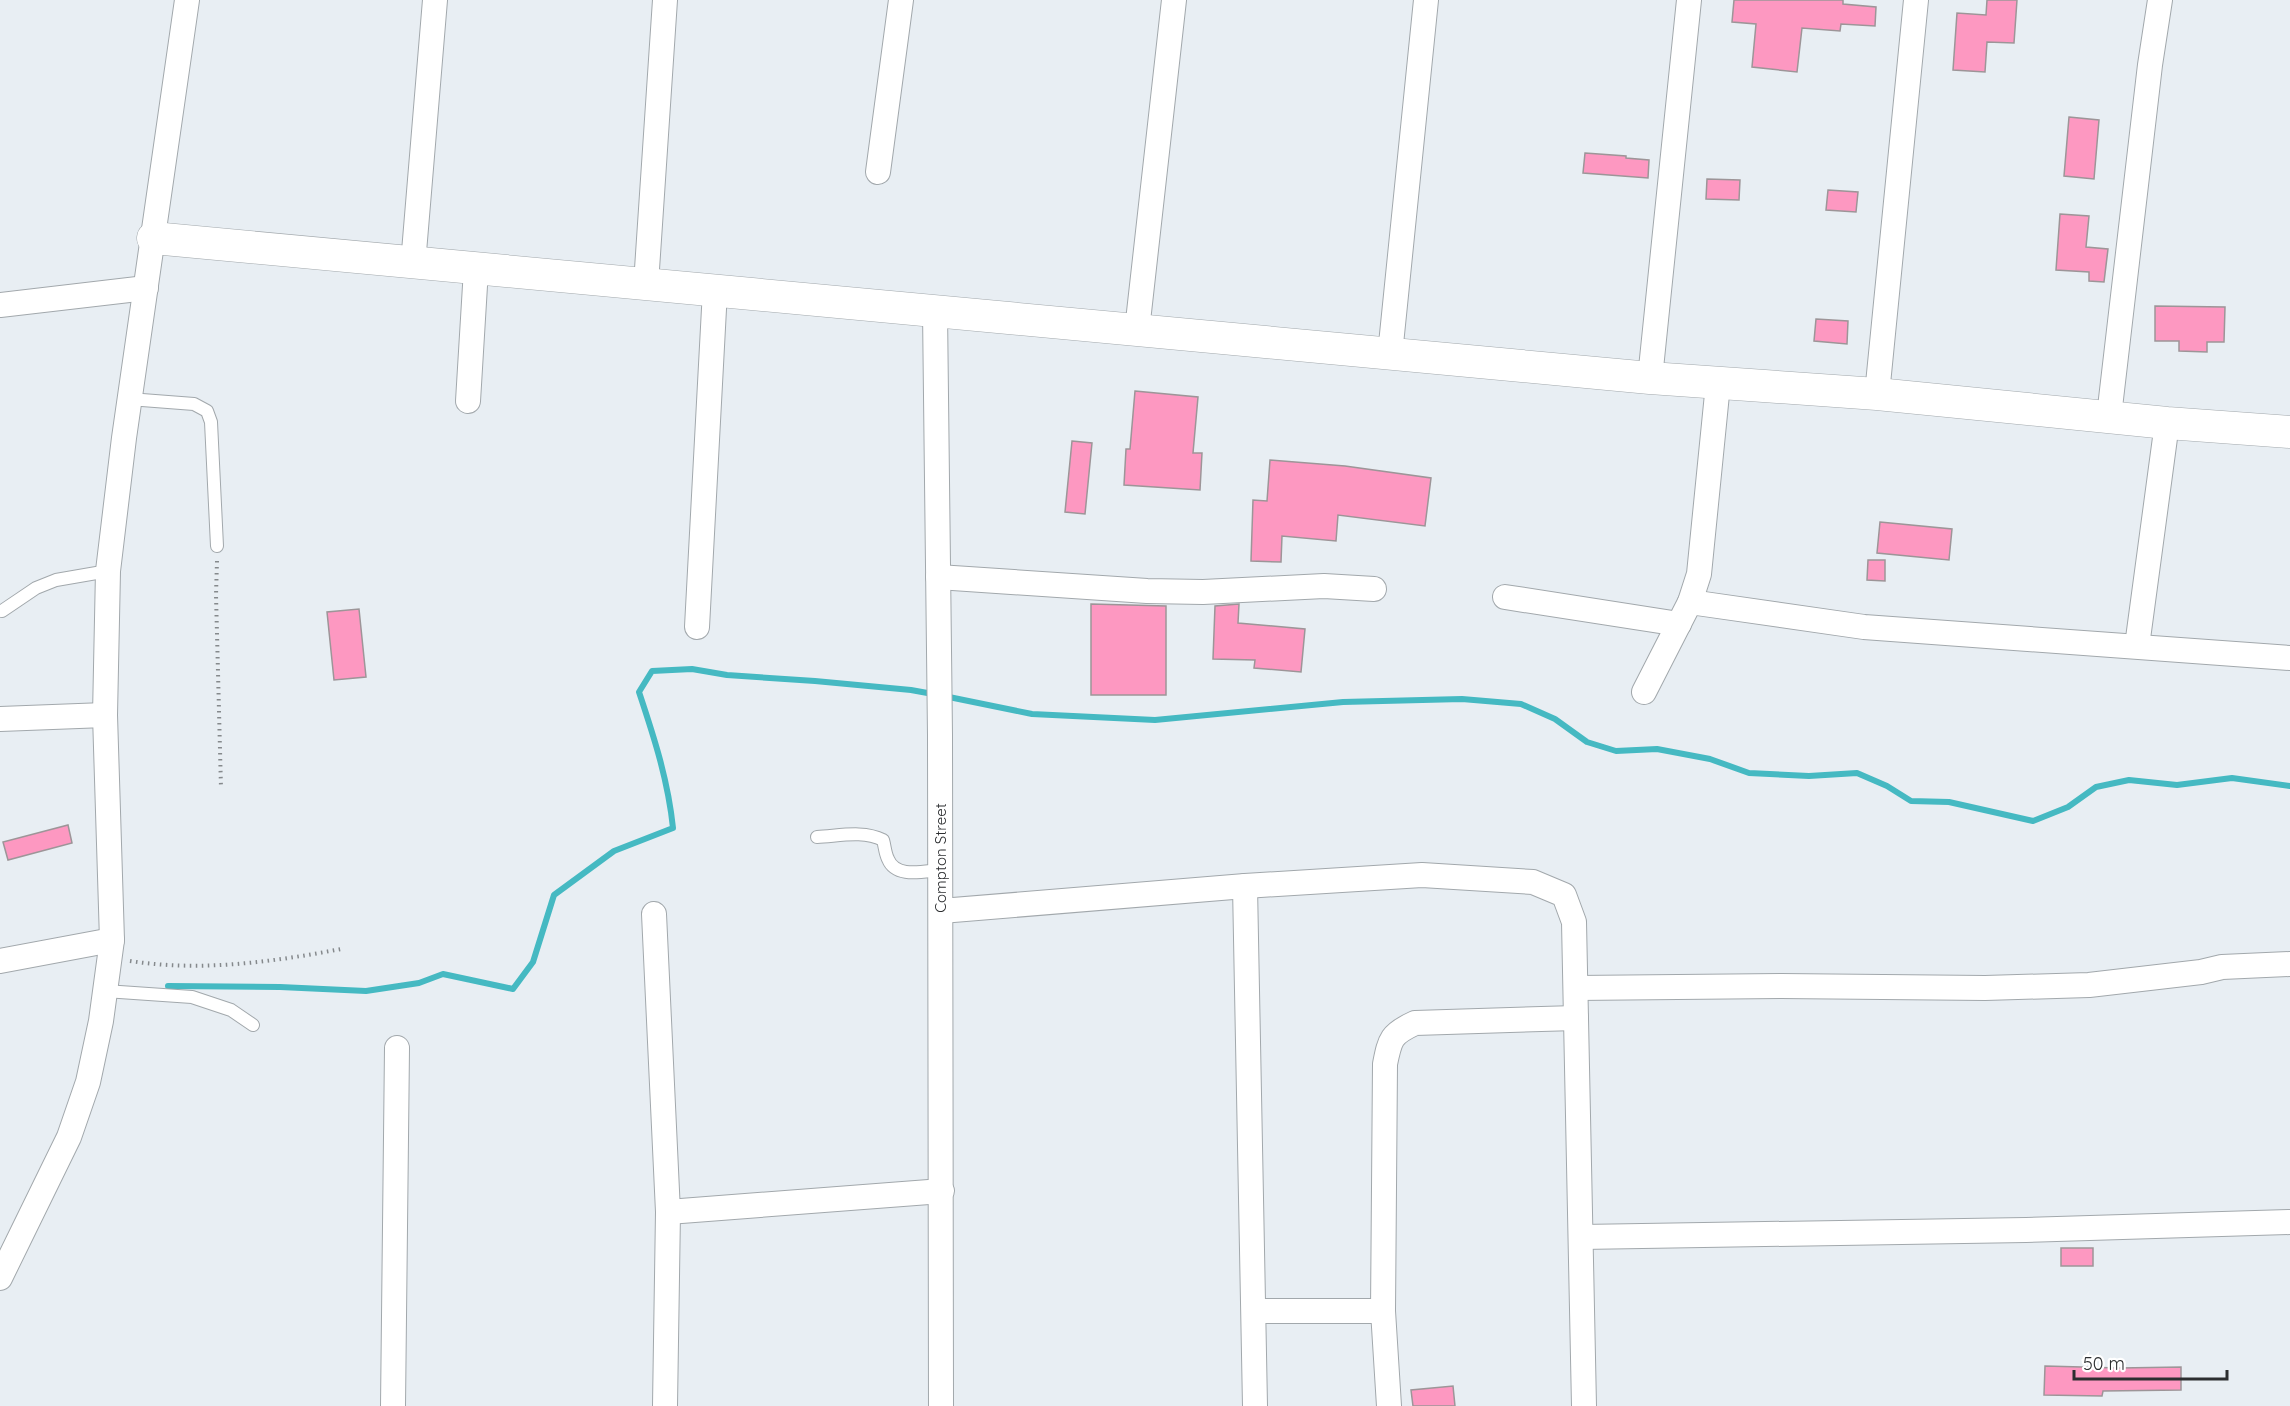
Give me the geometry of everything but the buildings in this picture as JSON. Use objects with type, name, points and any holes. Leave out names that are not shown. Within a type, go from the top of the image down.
[{"type":"street","points":[[0,1278],[69,1137],[88,1082],[101,1021],[111,949],[105,715],[108,571],[129,399],[187,0]]},
{"type":"street","points":[[413,264],[435,0]]},
{"type":"street","points":[[646,284],[665,0]]},
{"type":"street","points":[[878,172],[901,0]]},
{"type":"street","points":[[1137,330],[1174,0]]},
{"type":"street","points":[[1390,354],[1426,0]]},
{"type":"street","points":[[1650,378],[1689,0]]},
{"type":"street","points":[[1877,394],[1916,0]]},
{"type":"street","points":[[2109,416],[2150,65],[2160,0]]},
{"type":"street","points":[[153,238],[1650,378],[1877,394],[2167,423],[2290,432]]},
{"type":"street","points":[[468,401],[476,269]]},
{"type":"street","points":[[0,305],[146,288]]},
{"type":"street","points":[[697,627],[715,290]]},
{"type":"street","name":"Compton Street","points":[[935,311],[941,870],[941,1406]]},
{"type":"street","points":[[1644,692],[1690,602],[1699,574],[1718,384]]},
{"type":"street","points":[[2137,646],[2167,423]]},
{"type":"street","points":[[938,577],[1147,591],[1203,592],[1324,586],[1374,589]]},
{"type":"street","points":[[1505,597],[1679,624]]},
{"type":"street","points":[[1690,602],[1864,627],[2290,658]]},
{"type":"street","points":[[0,719],[105,715]]},
{"type":"street","points":[[941,911],[1245,886],[1422,875],[1533,882],[1564,895],[1574,922],[1584,1406]]},
{"type":"street","points":[[1245,886],[1256,1406]]},
{"type":"street","points":[[654,914],[668,1212],[665,1406]]},
{"type":"street","points":[[0,961],[111,949]]},
{"type":"street","points":[[1575,988],[1781,986],[1985,988],[2089,985],[2201,972],[2222,967],[2290,964]]},
{"type":"street","points":[[1389,1406],[1383,1311],[1385,1064],[1389,1041],[1401,1030],[1415,1023],[1576,1018]]},
{"type":"street","points":[[393,1406],[397,1048]]},
{"type":"street","points":[[668,1212],[942,1191]]},
{"type":"street","points":[[1581,1237],[2014,1230],[2290,1222]]},
{"type":"street","points":[[1255,1311],[1383,1311]]},
{"type":"lane","points":[[129,399],[194,405],[207,411],[211,422],[218,546]]},
{"type":"lane","points":[[3,611],[36,588],[56,580],[108,571]]},
{"type":"lane","points":[[817,837],[863,834],[875,836],[883,840],[888,859],[897,870],[904,872],[941,870]]},
{"type":"lane","points":[[105,991],[192,997],[231,1010],[253,1025]]},
{"type":"path","points":[[218,546],[216,595],[220,788]]},
{"type":"path","points":[[111,949],[160,964],[220,966],[286,959],[341,949]]},
{"type":"waterway","points":[[168,986],[280,987],[366,991],[419,983],[443,974],[513,989],[533,962],[554,895],[614,851],[673,828],[664,776],[639,692],[652,671],[692,669],[727,675],[815,681],[933,694]]},
{"type":"waterway","points":[[944,696],[1032,714],[1155,720],[1343,702],[1462,699],[1521,704],[1555,719],[1587,742],[1616,751],[1657,749],[1710,759],[1749,773],[1809,776],[1857,773],[1887,786],[1911,801],[1949,802],[2033,821],[2068,807],[2096,787],[2129,780],[2177,785],[2232,778],[2290,786]]}]
